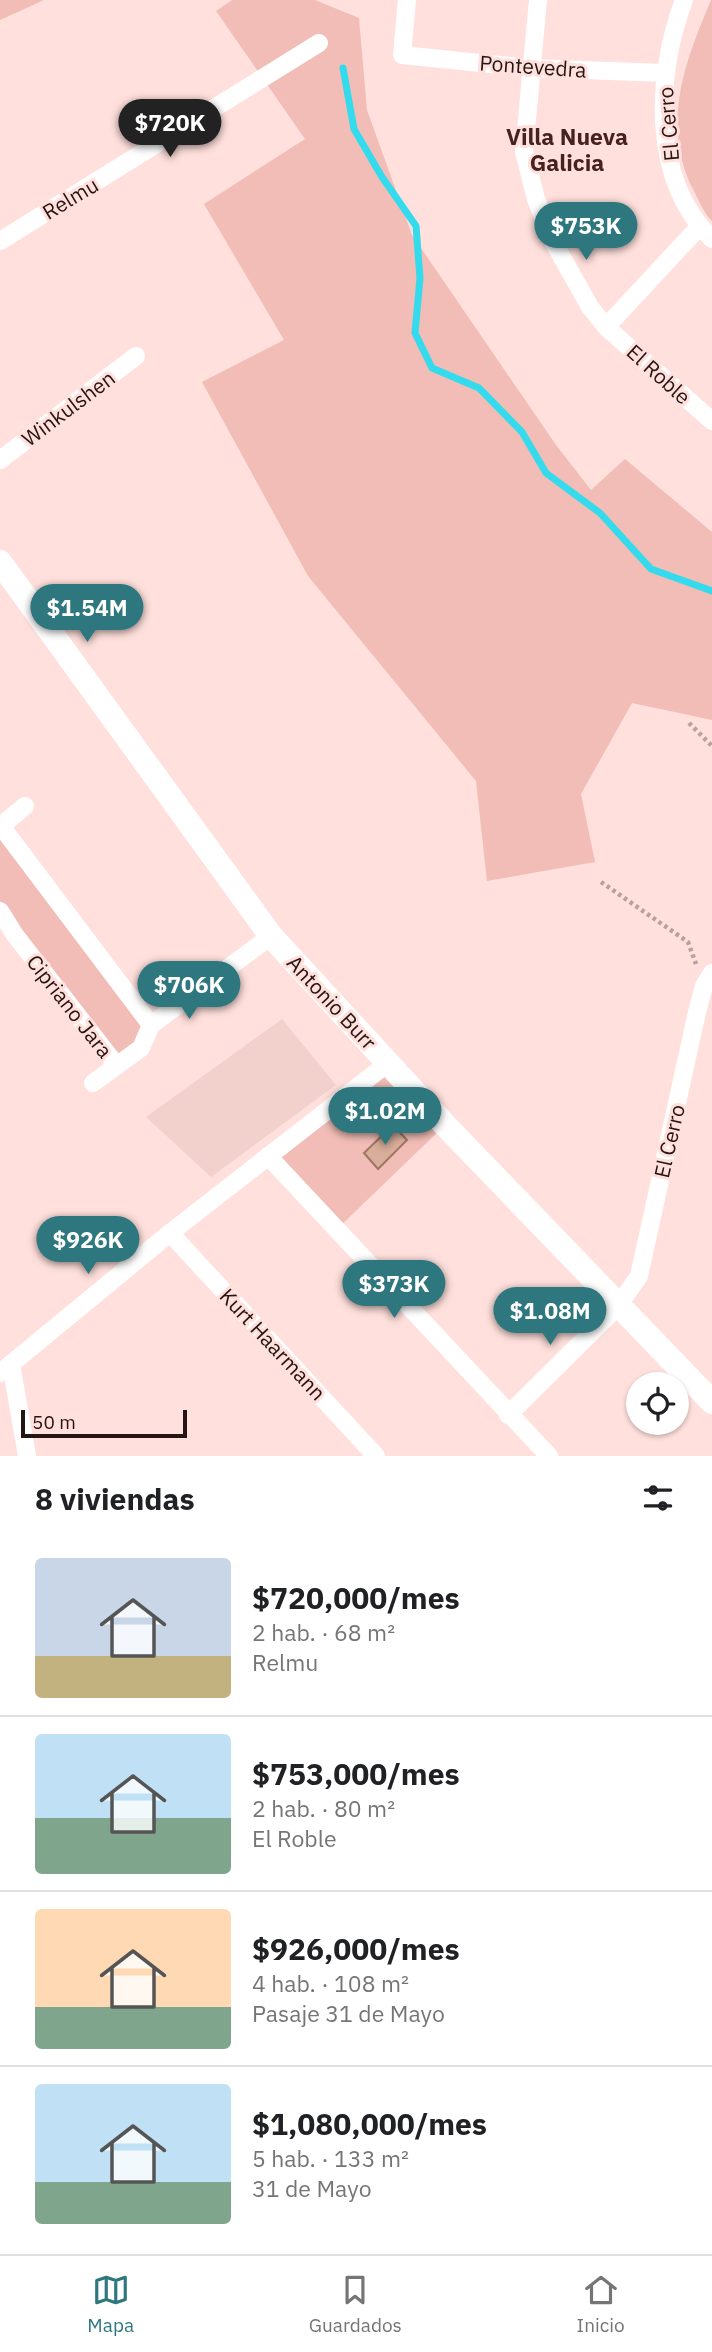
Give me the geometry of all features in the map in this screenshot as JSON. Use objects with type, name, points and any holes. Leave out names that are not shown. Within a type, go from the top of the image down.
[{"type":"street","name":"Pontevedra","points":[[407,0],[402,55],[530,68],[664,74]]},
{"type":"street","name":"El Roble","points":[[538,0],[524,152],[528,176],[554,243],[590,307],[606,327],[712,421]]},
{"type":"street","name":"El Cerro","points":[[684,0],[672,31],[664,74],[664,123],[674,177],[706,233]]},
{"type":"street","name":"Relmu","points":[[0,241],[319,43]]},
{"type":"street","points":[[606,327],[706,233]]},
{"type":"street","name":"Winkulshen","points":[[0,460],[136,356]]},
{"type":"street","name":"Antonio Burr","points":[[0,562],[271,936],[388,1063],[712,1402]]},
{"type":"street","points":[[25,806],[1,826],[151,1025]]},
{"type":"street","name":"Cipriano Jara","points":[[0,911],[15,935],[117,1066]]},
{"type":"street","name":"Cipriano Jara","points":[[93,1083],[141,1048],[151,1025],[271,936]]},
{"type":"street","name":"El Cerro","points":[[508,1415],[618,1306],[639,1276],[708,979]]},
{"type":"street","points":[[27,1456],[5,1368],[170,1233],[388,1063]]},
{"type":"street","points":[[268,1156],[549,1456]]},
{"type":"street","name":"Kurt Haarmann","points":[[170,1233],[376,1456]]},
{"type":"path","points":[[689,723],[712,746]]},
{"type":"path","points":[[601,882],[688,942],[708,979]]},
{"type":"shaded area","points":[[0,0],[44,0],[0,20]]},
{"type":"shaded area","points":[[232,0],[315,0],[359,18],[367,110],[412,235],[556,445],[591,490],[625,459],[712,532],[712,720],[632,703],[581,794],[595,862],[487,881],[476,781],[308,576],[202,382],[284,340],[204,204],[305,139],[216,11]]},
{"type":"shaded area","points":[[711,0],[712,221],[700,204],[685,168],[679,144],[678,120],[685,72]]},
{"type":"shaded area","points":[[0,831],[146,1028],[137,1046],[117,1060],[0,903]]},
{"type":"shaded area","points":[[282,1019],[336,1085],[211,1177],[146,1117]]},
{"type":"shaded area","points":[[388,1063],[445,1125],[336,1230],[268,1156]]},
{"type":"building","points":[[393,1125],[407,1140],[378,1169],[364,1153]]},
{"type":"waterway","points":[[343,68],[354,129],[382,177],[416,226],[420,278],[415,333],[432,368],[479,388],[522,432],[546,473],[600,513],[651,569],[712,591]]},
{"type":"district","name":"Villa Nueva Galicia","points":[[567,149]]}]
